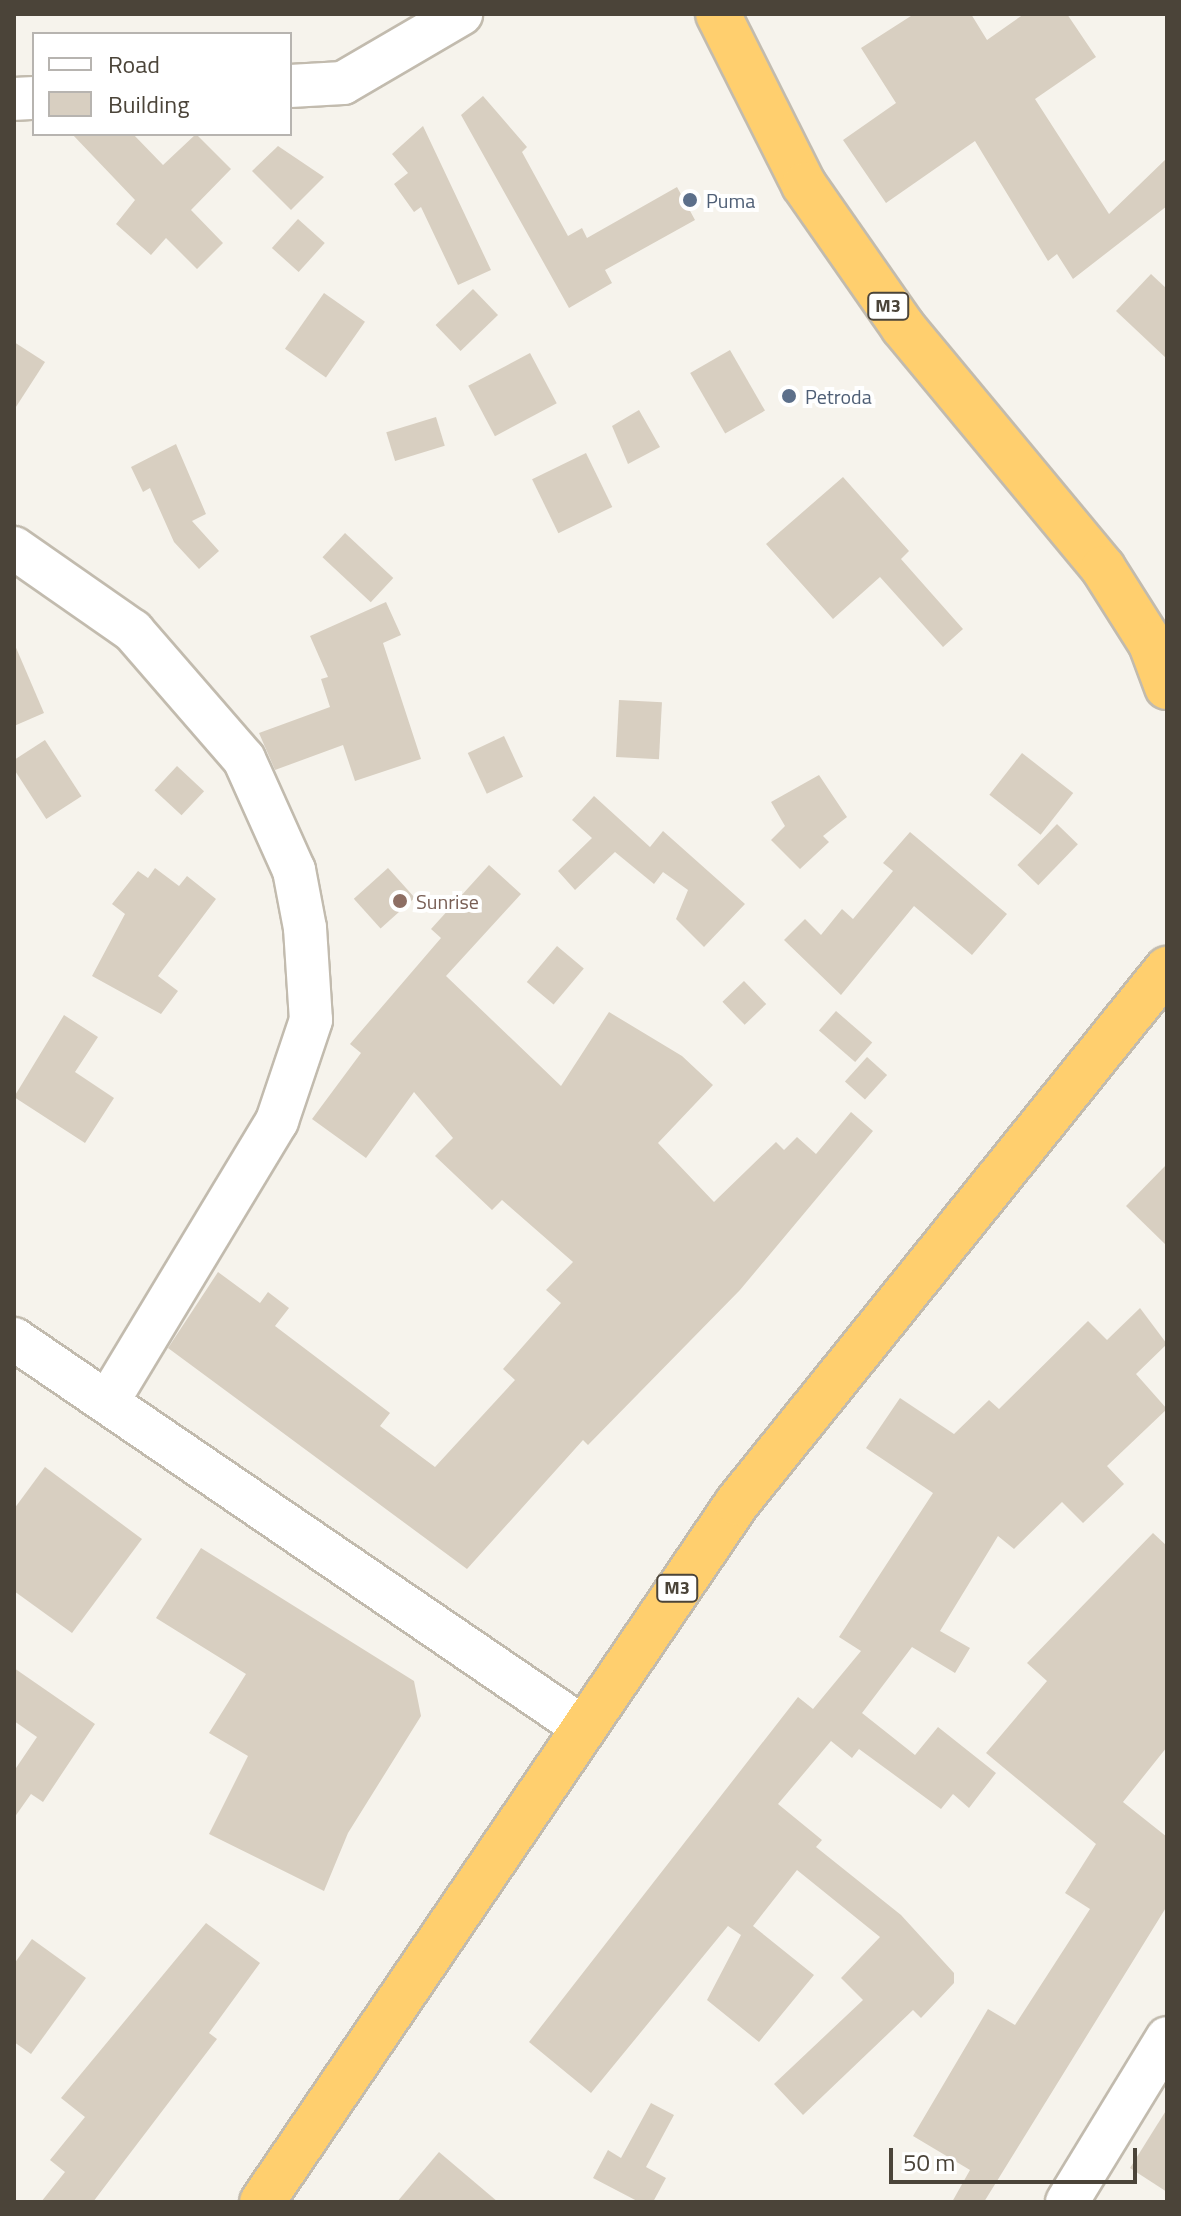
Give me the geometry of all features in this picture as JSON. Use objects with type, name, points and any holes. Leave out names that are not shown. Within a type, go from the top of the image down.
[{"type":"highway","name":"M3","points":[[718,14],[804,185],[903,327],[1103,568],[1151,644],[1167,687]]},
{"type":"highway","name":"M3","points":[[1103,568],[1167,616]]},
{"type":"highway","name":"M3","points":[[262,2202],[581,1726],[737,1503],[928,1260],[1154,1001],[1167,969]]},
{"type":"street","points":[[292,86],[343,83],[461,14]]},
{"type":"street","points":[[14,548],[133,631],[244,759],[294,870],[305,928],[311,1020],[277,1121],[108,1401]]},
{"type":"street","points":[[14,1339],[581,1726]]},
{"type":"street","points":[[1067,2202],[1167,2038]]},
{"type":"building","points":[[914,14],[971,14],[987,40],[1024,14],[1067,14],[1096,57],[1035,99],[1109,214],[1167,158],[1167,206],[1073,279],[1057,254],[1048,261],[975,141],[886,203],[843,140],[896,103],[861,48]]},
{"type":"building","points":[[483,96],[527,147],[522,152],[568,236],[582,228],[587,238],[677,187],[695,220],[605,270],[612,283],[569,308],[461,115]]},
{"type":"building","points":[[423,126],[491,270],[458,285],[421,207],[414,212],[394,184],[408,173],[392,154]]},
{"type":"building","points":[[74,136],[135,136],[163,165],[194,136],[198,136],[231,169],[191,210],[223,243],[197,269],[166,238],[151,255],[116,224],[135,200]]},
{"type":"building","points":[[278,146],[324,177],[291,210],[252,171]]},
{"type":"building","points":[[298,219],[325,243],[299,272],[272,248]]},
{"type":"building","points":[[1151,274],[1167,289],[1167,359],[1116,311]]},
{"type":"building","points":[[473,289],[498,315],[461,351],[436,325]]},
{"type":"building","points":[[324,293],[365,322],[326,377],[285,349]]},
{"type":"building","points":[[14,342],[45,362],[14,410]]},
{"type":"building","points":[[730,350],[765,411],[725,434],[690,373]]},
{"type":"building","points":[[530,353],[557,403],[495,436],[468,386]]},
{"type":"building","points":[[639,410],[660,447],[628,464],[612,426]]},
{"type":"building","points":[[436,417],[445,446],[395,461],[386,432]]},
{"type":"building","points":[[176,444],[206,514],[192,521],[219,551],[199,569],[174,542],[150,488],[143,492],[131,467]]},
{"type":"building","points":[[586,453],[612,507],[558,533],[532,479]]},
{"type":"building","points":[[843,477],[909,551],[901,559],[963,629],[943,647],[880,577],[833,619],[766,544]]},
{"type":"building","points":[[345,533],[393,578],[371,602],[322,557]]},
{"type":"building","points":[[386,602],[401,635],[383,643],[421,759],[355,781],[343,745],[275,770],[259,733],[330,707],[321,679],[328,677],[310,636]]},
{"type":"building","points":[[14,643],[44,713],[14,726]]},
{"type":"building","points":[[619,700],[662,702],[659,759],[616,757]]},
{"type":"building","points":[[504,736],[523,777],[487,794],[468,753]]},
{"type":"building","points":[[45,740],[81,796],[46,819],[14,769],[14,760]]},
{"type":"building","points":[[1022,753],[1073,793],[1041,835],[989,795]]},
{"type":"building","points":[[177,766],[204,791],[182,815],[154,790]]},
{"type":"building","points":[[819,775],[847,817],[823,836],[829,842],[800,869],[771,840],[785,826],[771,802]]},
{"type":"building","points":[[594,796],[650,847],[663,831],[745,904],[704,947],[676,919],[688,890],[663,872],[654,884],[615,852],[575,890],[558,871],[592,838],[572,820]]},
{"type":"building","points":[[1057,824],[1078,844],[1038,885],[1017,865]]},
{"type":"building","points":[[910,832],[1007,914],[972,955],[914,906],[841,995],[784,940],[805,919],[821,935],[842,909],[853,919],[893,871],[883,863]]},
{"type":"building","points":[[489,865],[521,894],[446,976],[561,1086],[609,1012],[682,1056],[713,1085],[658,1143],[714,1202],[776,1142],[784,1150],[797,1137],[816,1154],[851,1112],[873,1131],[740,1290],[588,1445],[583,1440],[467,1569],[168,1348],[218,1272],[260,1303],[268,1292],[289,1308],[275,1326],[390,1413],[380,1426],[435,1467],[515,1380],[503,1369],[561,1303],[546,1290],[573,1262],[502,1200],[492,1210],[435,1156],[453,1138],[414,1092],[366,1158],[312,1119],[361,1053],[350,1044],[441,938],[431,929]]},
{"type":"building","points":[[155,868],[179,886],[187,876],[216,899],[158,976],[178,991],[161,1014],[92,976],[125,914],[112,904],[138,871],[148,878]]},
{"type":"building","points":[[388,868],[415,898],[381,929],[354,899]]},
{"type":"building","points":[[557,946],[584,968],[554,1005],[527,982]]},
{"type":"building","points":[[744,981],[766,1004],[745,1025],[722,1002]]},
{"type":"building","points":[[836,1011],[872,1042],[855,1062],[819,1031]]},
{"type":"building","points":[[64,1015],[98,1037],[75,1072],[114,1098],[85,1143],[14,1097]]},
{"type":"building","points":[[867,1057],[887,1075],[865,1100],[845,1082]]},
{"type":"building","points":[[1167,1164],[1167,1246],[1126,1206]]},
{"type":"building","points":[[1140,1308],[1167,1344],[1136,1374],[1167,1409],[1107,1466],[1124,1484],[1083,1523],[1062,1502],[1014,1549],[998,1536],[940,1631],[970,1648],[955,1673],[912,1647],[862,1713],[915,1755],[938,1727],[996,1773],[969,1808],[953,1794],[941,1809],[859,1749],[852,1758],[831,1741],[778,1804],[822,1840],[816,1847],[901,1915],[954,1973],[954,1983],[921,2018],[913,2010],[803,2115],[774,2084],[863,2000],[841,1978],[880,1937],[797,1870],[753,1926],[814,1975],[759,2042],[707,2000],[741,1935],[728,1926],[591,2093],[529,2042],[798,1697],[813,1709],[861,1651],[839,1637],[933,1493],[866,1448],[900,1398],[954,1434],[989,1400],[999,1409],[1088,1321],[1107,1340]]},
{"type":"building","points":[[45,1467],[142,1539],[72,1633],[14,1591],[14,1509]]},
{"type":"building","points":[[1153,1533],[1167,1546],[1167,1747],[1123,1802],[1167,1837],[1167,1906],[984,2202],[952,2202],[970,2170],[913,2136],[988,2009],[1015,2025],[1090,1909],[1065,1893],[1096,1844],[986,1753],[1047,1681],[1027,1663]]},
{"type":"building","points":[[201,1548],[414,1681],[421,1716],[348,1833],[324,1891],[209,1834],[248,1756],[209,1733],[246,1674],[156,1618]]},
{"type":"building","points":[[14,1668],[95,1724],[43,1802],[31,1794],[14,1818],[14,1771],[37,1737],[14,1721]]},
{"type":"building","points":[[206,1923],[260,1963],[209,2033],[217,2039],[93,2202],[41,2202],[65,2172],[50,2160],[85,2117],[61,2098]]},
{"type":"building","points":[[32,1939],[86,1978],[31,2054],[14,2042],[14,1964]]},
{"type":"building","points":[[651,2103],[674,2115],[646,2167],[666,2178],[653,2202],[639,2202],[593,2178],[608,2150],[621,2158]]},
{"type":"building","points":[[1167,2109],[1167,2192],[1130,2168]]},
{"type":"building","points":[[439,2152],[498,2202],[397,2202]]},
{"type":"place","name":"Puma","points":[[690,200]]},
{"type":"place","name":"Petroda","points":[[789,396]]},
{"type":"place","name":"Sunrise","points":[[400,901]]}]
